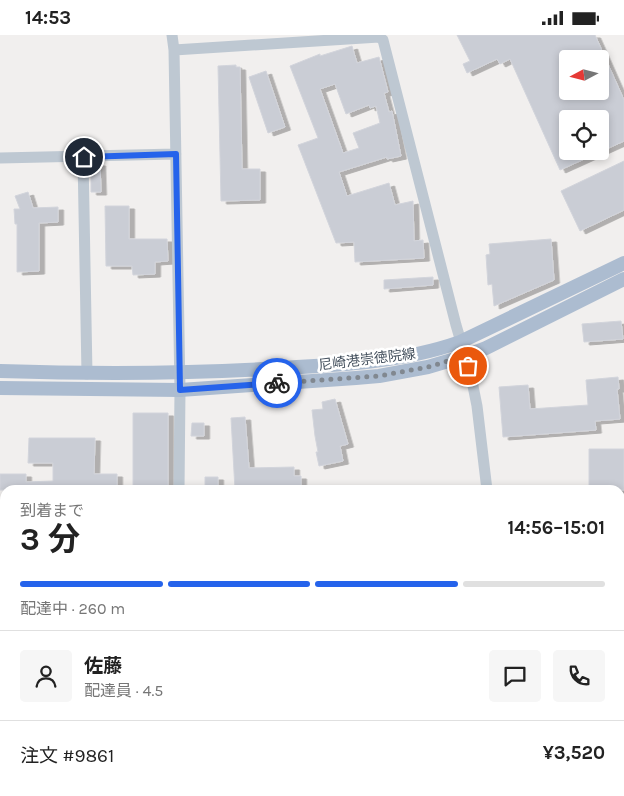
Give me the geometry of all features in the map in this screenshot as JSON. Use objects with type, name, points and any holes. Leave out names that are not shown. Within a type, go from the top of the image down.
[{"type":"main road","name":"尼崎港崇徳院線","points":[[0,371],[88,374],[180,373],[352,364],[400,357],[445,347],[460,341],[624,263]]},
{"type":"main road","name":"尼崎港崇徳院線","points":[[0,387],[180,390],[379,376],[428,367],[465,356],[539,323],[624,279]]},
{"type":"street","points":[[172,35],[174,50],[180,373],[179,485]]},
{"type":"street","points":[[174,50],[379,37],[383,40],[465,356],[476,406],[486,485]]},
{"type":"street","points":[[0,158],[176,154]]},
{"type":"street","points":[[84,157],[88,374]]},
{"type":"building","points":[[457,35],[595,35],[602,50],[559,50],[559,100],[609,100],[609,66],[624,100],[624,141],[609,148],[609,110],[559,110],[559,160],[582,160],[560,170],[510,59],[500,64],[497,59],[467,73],[463,64],[470,61]]},
{"type":"building","points":[[352,46],[357,63],[379,57],[388,92],[384,93],[389,112],[392,111],[401,156],[387,159],[387,157],[339,172],[347,196],[389,183],[395,205],[413,201],[414,241],[423,240],[424,258],[355,262],[354,242],[336,243],[298,145],[318,138],[290,66],[320,54],[320,56]],"holes":[[[335,84],[346,114],[369,105],[370,108],[376,106],[380,123],[353,133],[359,148],[343,153],[320,89]]]},
{"type":"building","points":[[236,65],[236,67],[240,67],[242,169],[260,169],[260,200],[221,201],[218,66]]},
{"type":"building","points":[[266,71],[285,127],[268,133],[249,77]]},
{"type":"building","points":[[624,161],[624,210],[580,231],[561,191]]},
{"type":"building","points":[[91,163],[100,163],[101,192],[91,192]]},
{"type":"building","points":[[28,192],[33,208],[58,207],[58,222],[39,223],[39,271],[17,272],[17,224],[15,224],[14,209],[20,209],[15,196]]},
{"type":"building","points":[[105,206],[129,206],[129,239],[167,239],[168,261],[155,262],[155,274],[133,275],[132,266],[106,266]]},
{"type":"building","points":[[551,239],[554,280],[494,306],[492,284],[488,285],[486,255],[490,254],[489,244]]},
{"type":"building","points":[[433,277],[433,285],[384,289],[384,280]]},
{"type":"building","points":[[621,321],[623,339],[584,342],[582,324]]},
{"type":"building","points":[[618,377],[619,389],[617,389],[620,419],[595,421],[596,430],[503,437],[499,387],[528,385],[530,409],[588,405],[586,380]]},
{"type":"building","points":[[335,399],[348,444],[340,446],[343,461],[319,466],[312,410],[323,409],[322,402]]},
{"type":"building","points":[[133,413],[168,413],[168,485],[133,485]]},
{"type":"building","points":[[245,417],[249,468],[294,467],[294,476],[301,476],[301,485],[235,485],[231,418]]},
{"type":"building","points":[[192,423],[204,423],[204,436],[191,436]]},
{"type":"building","points":[[29,438],[95,438],[94,474],[117,474],[117,485],[0,485],[0,474],[26,474],[26,482],[53,481],[53,463],[28,463]]},
{"type":"building","points":[[589,449],[624,449],[624,485],[589,485]]},
{"type":"building","points":[[205,477],[218,477],[218,485],[205,485]]},
{"type":"way so far","points":[[277,383],[379,376],[428,367],[465,356],[468,366]]},
{"type":"route","points":[[84,157],[176,154],[180,390],[277,383]]}]
